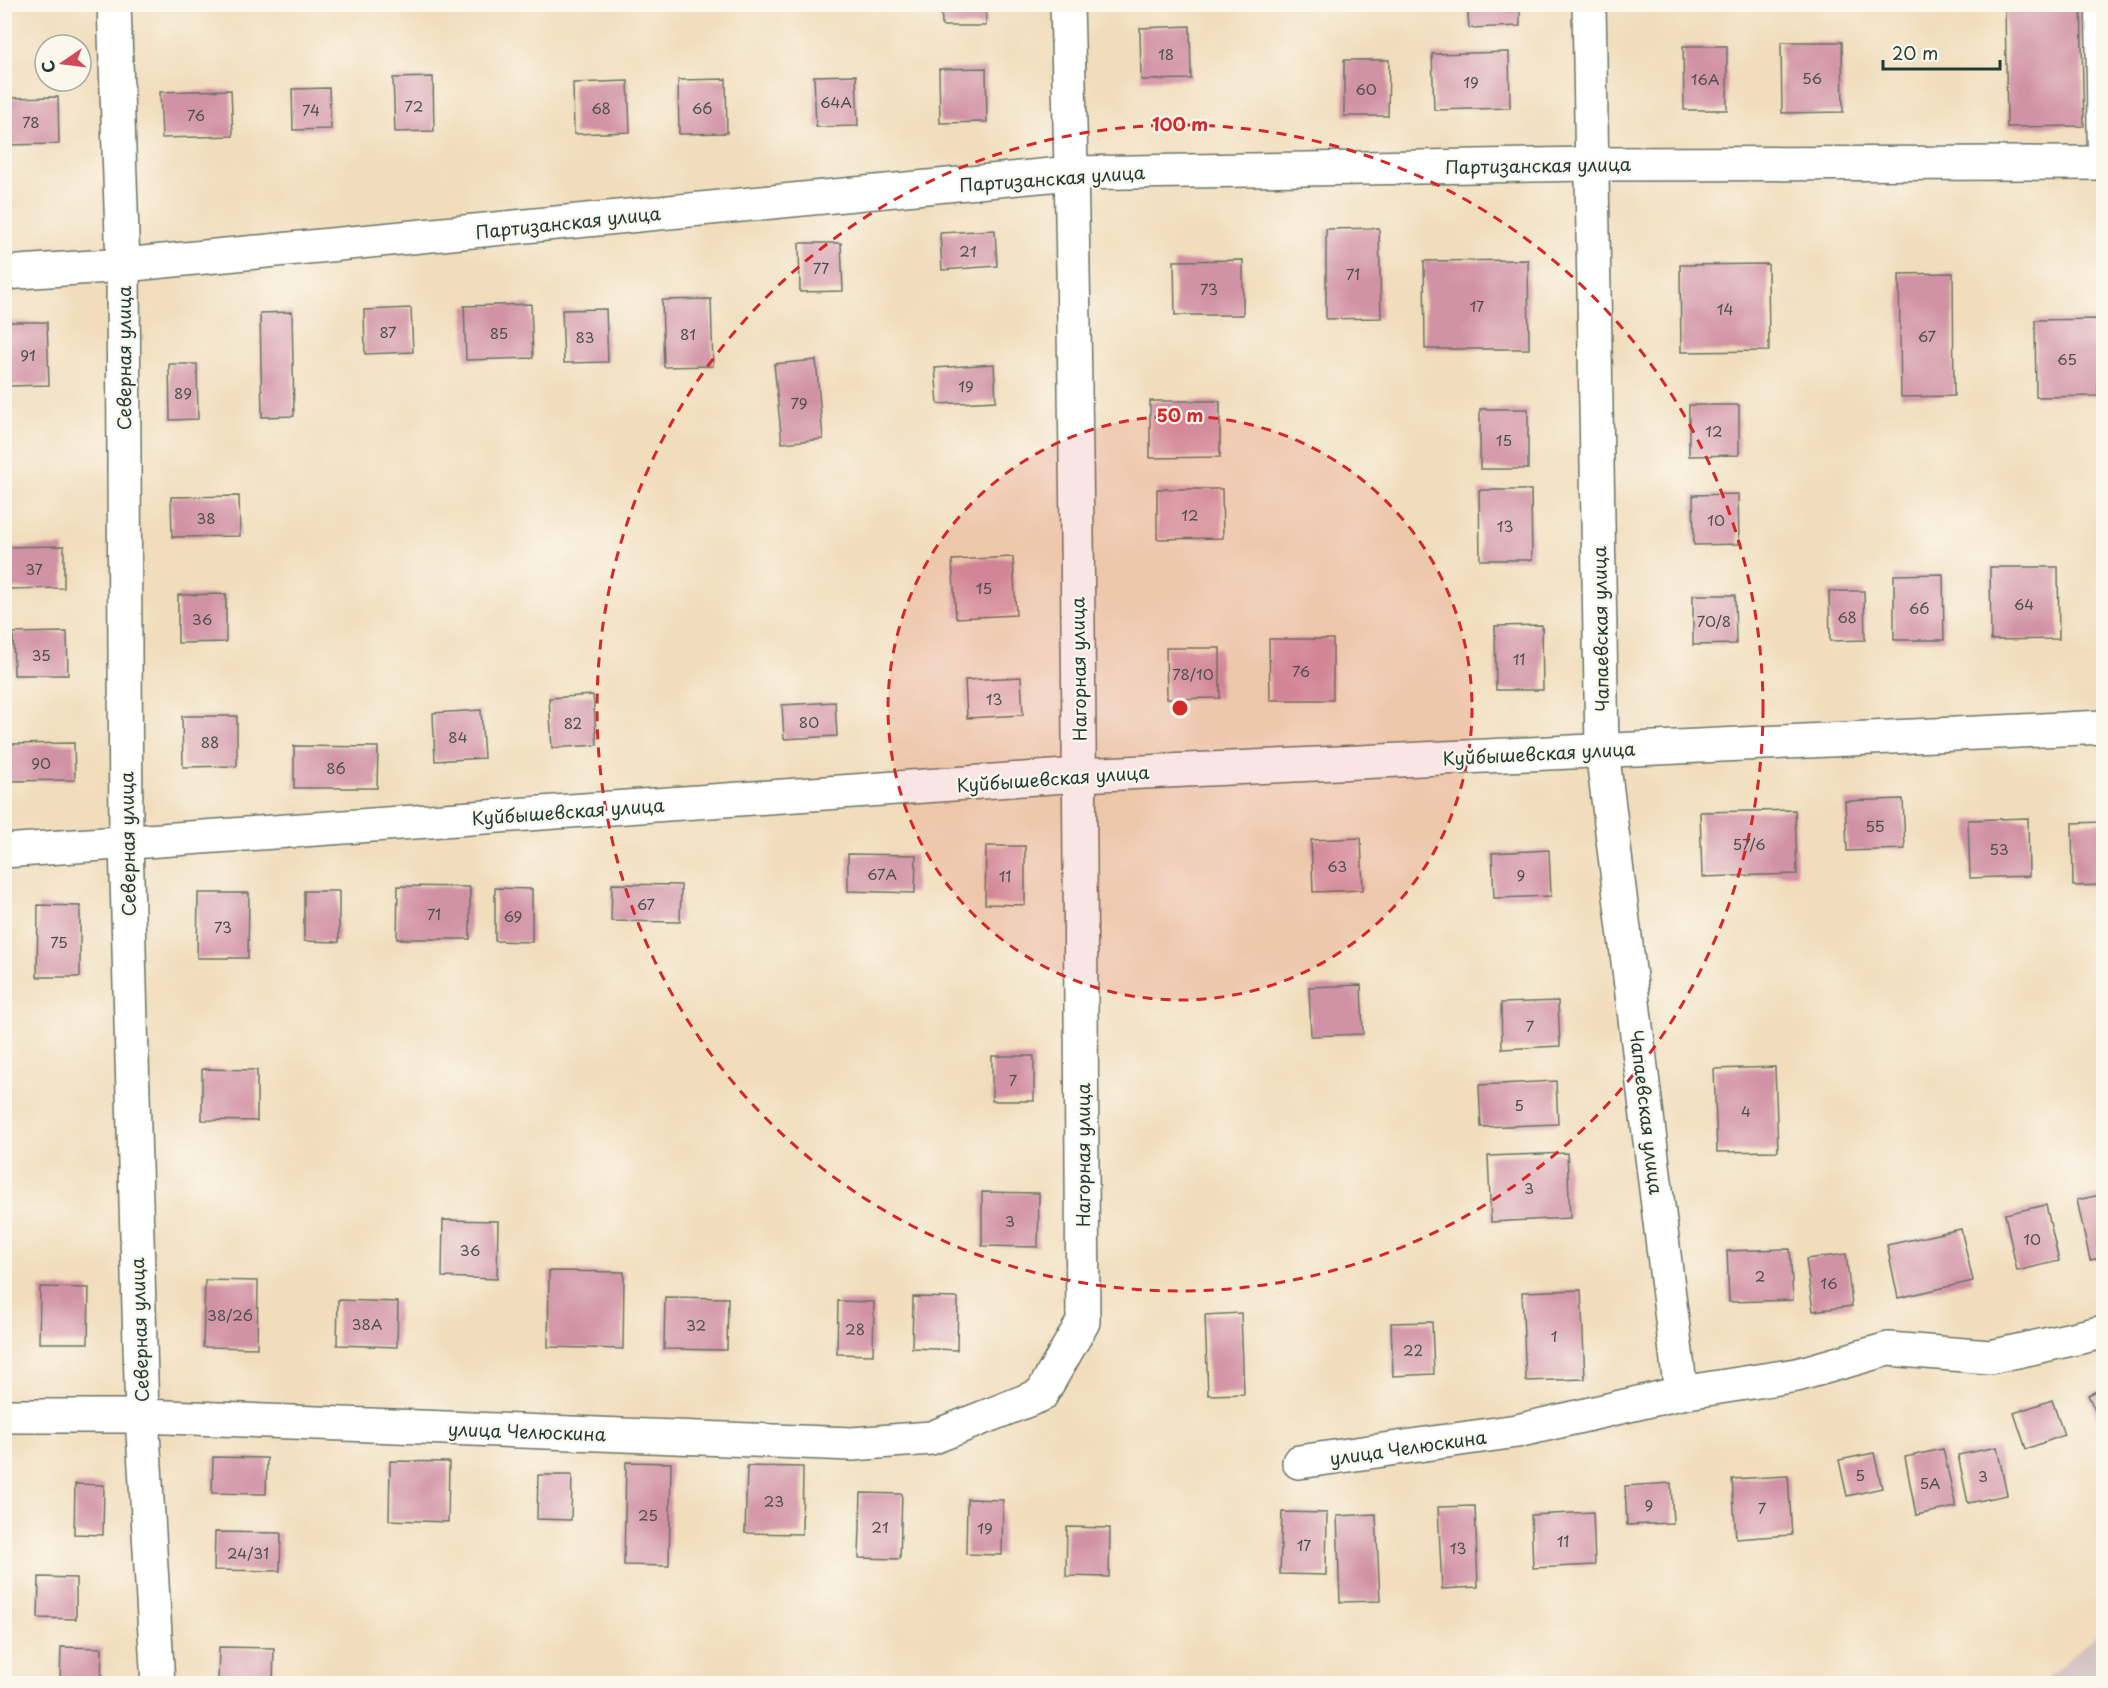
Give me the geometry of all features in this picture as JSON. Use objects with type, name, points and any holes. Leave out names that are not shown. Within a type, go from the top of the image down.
[{"type":"street","name":"Северная улица","points":[[114,4],[123,266],[126,842],[141,1416],[158,1683]]},
{"type":"street","name":"Нагорная улица","points":[[1041,1395],[1083,1322],[1080,775],[1067,4]]},
{"type":"street","name":"Чапаевская улица","points":[[1588,4],[1602,750],[1681,1393]]},
{"type":"street","name":"Партизанская улица","points":[[4,273],[123,266],[1071,173],[1592,164],[2100,164]]},
{"type":"street","name":"Куйбышевская улица","points":[[4,851],[1080,775],[2103,727]]},
{"type":"street","name":"улица Челюскина","points":[[1299,1462],[1517,1431],[1681,1393],[1797,1375],[1888,1349],[1990,1357],[2103,1332]]},
{"type":"street","name":"улица Челюскина","points":[[4,1416],[141,1416],[852,1444],[931,1438],[1041,1395]]},
{"type":"lane","points":[[2095,4],[2100,164]]},
{"type":"shaded area","points":[[2103,1629],[2103,1683],[2041,1683]]},
{"type":"building","points":[[941,4],[986,4],[986,26],[942,26]]},
{"type":"building","points":[[1467,4],[1520,4],[1520,26],[1469,28]]},
{"type":"building","points":[[2005,4],[2081,4],[2084,126],[2007,127]]},
{"type":"building","points":[[1190,26],[1191,79],[1141,80],[1140,28]]},
{"type":"building","points":[[1781,42],[1842,42],[1843,112],[1782,113]]},
{"type":"building","points":[[1683,46],[1727,46],[1727,110],[1684,110]]},
{"type":"building","points":[[1509,52],[1510,108],[1434,110],[1432,54]]},
{"type":"building","points":[[1344,60],[1389,60],[1388,116],[1344,116]]},
{"type":"building","points":[[986,68],[987,122],[940,123],[939,69]]},
{"type":"building","points":[[856,75],[858,126],[816,127],[814,76]]},
{"type":"building","points":[[433,77],[434,131],[395,132],[393,78]]},
{"type":"building","points":[[726,79],[727,133],[679,134],[678,80]]},
{"type":"building","points":[[628,81],[630,132],[574,134],[573,83]]},
{"type":"building","points":[[329,88],[331,129],[293,130],[292,89]]},
{"type":"building","points":[[231,90],[233,136],[162,138],[160,92]]},
{"type":"building","points":[[58,97],[59,144],[4,145],[4,98]]},
{"type":"building","points":[[1379,228],[1381,318],[1326,319],[1326,229]]},
{"type":"building","points":[[995,230],[997,266],[942,270],[940,233]]},
{"type":"building","points":[[799,243],[841,243],[843,291],[800,292]]},
{"type":"building","points":[[1243,260],[1243,315],[1175,315],[1174,261]]},
{"type":"building","points":[[1528,260],[1529,349],[1425,349],[1424,261]]},
{"type":"building","points":[[1768,264],[1769,351],[1681,352],[1680,265]]},
{"type":"building","points":[[1953,273],[1954,396],[1901,397],[1899,274]]},
{"type":"building","points":[[711,299],[713,366],[664,367],[662,300]]},
{"type":"building","points":[[531,304],[533,358],[466,360],[464,306]]},
{"type":"building","points":[[411,308],[413,352],[365,354],[364,310]]},
{"type":"building","points":[[606,309],[608,362],[564,363],[562,310]]},
{"type":"building","points":[[292,312],[294,416],[262,417],[260,313]]},
{"type":"building","points":[[2098,319],[2098,396],[2036,397],[2035,320]]},
{"type":"building","points":[[7,322],[47,322],[49,385],[9,386]]},
{"type":"building","points":[[816,360],[823,439],[782,443],[774,364]]},
{"type":"building","points":[[169,364],[197,364],[198,419],[170,420]]},
{"type":"building","points":[[994,364],[996,401],[938,404],[935,368]]},
{"type":"building","points":[[1150,401],[1220,401],[1220,457],[1150,458]]},
{"type":"building","points":[[1689,405],[1739,405],[1739,455],[1689,456]]},
{"type":"building","points":[[1480,409],[1528,409],[1528,469],[1480,469]]},
{"type":"building","points":[[1157,489],[1222,489],[1223,538],[1157,539]]},
{"type":"building","points":[[1479,490],[1531,490],[1532,560],[1480,560]]},
{"type":"building","points":[[1738,494],[1739,544],[1694,545],[1693,495]]},
{"type":"building","points":[[239,496],[240,536],[172,537],[171,497]]},
{"type":"building","points":[[64,546],[64,588],[4,589],[4,547]]},
{"type":"building","points":[[1013,557],[1016,615],[956,618],[952,560]]},
{"type":"building","points":[[1990,567],[2058,567],[2059,639],[1991,640]]},
{"type":"building","points":[[1943,574],[1944,640],[1894,640],[1894,575]]},
{"type":"building","points":[[1829,591],[1864,591],[1865,640],[1830,641]]},
{"type":"building","points":[[226,594],[226,642],[178,643],[178,595]]},
{"type":"building","points":[[1693,595],[1735,595],[1736,644],[1693,645]]},
{"type":"building","points":[[1542,625],[1543,690],[1496,690],[1495,626]]},
{"type":"building","points":[[67,632],[68,675],[14,675],[13,633]]},
{"type":"building","points":[[1269,639],[1333,639],[1333,700],[1270,700]]},
{"type":"building","points":[[1166,648],[1220,648],[1220,698],[1167,699]]},
{"type":"building","points":[[1021,677],[1023,715],[967,718],[965,680]]},
{"type":"building","points":[[593,695],[597,745],[552,748],[549,698]]},
{"type":"building","points":[[835,702],[837,736],[784,739],[782,705]]},
{"type":"building","points":[[481,710],[484,758],[435,761],[433,713]]},
{"type":"building","points":[[182,716],[237,716],[237,766],[183,767]]},
{"type":"building","points":[[74,743],[75,780],[8,781],[8,744]]},
{"type":"building","points":[[294,746],[378,747],[377,788],[294,788]]},
{"type":"building","points":[[1903,799],[1905,849],[1847,851],[1845,801]]},
{"type":"building","points":[[1795,810],[1797,874],[1702,877],[1700,812]]},
{"type":"building","points":[[2028,818],[2029,876],[1970,878],[1968,820]]},
{"type":"building","points":[[2104,822],[2104,885],[2073,886],[2072,823]]},
{"type":"building","points":[[1361,838],[1363,890],[1313,892],[1311,840]]},
{"type":"building","points":[[986,846],[1025,846],[1025,905],[985,904]]},
{"type":"building","points":[[1549,850],[1551,896],[1494,898],[1492,853]]},
{"type":"building","points":[[848,854],[916,855],[915,893],[848,891]]},
{"type":"building","points":[[612,884],[681,885],[680,922],[611,921]]},
{"type":"building","points":[[398,886],[470,887],[470,939],[397,939]]},
{"type":"building","points":[[495,888],[532,889],[532,942],[495,941]]},
{"type":"building","points":[[304,891],[339,891],[339,942],[304,941]]},
{"type":"building","points":[[198,893],[249,893],[248,958],[197,958]]},
{"type":"building","points":[[38,905],[80,906],[80,977],[37,977]]},
{"type":"building","points":[[1361,985],[1363,1034],[1311,1036],[1309,987]]},
{"type":"building","points":[[1558,1001],[1560,1046],[1502,1049],[1501,1003]]},
{"type":"building","points":[[992,1056],[1034,1056],[1034,1101],[992,1101]]},
{"type":"building","points":[[1775,1067],[1778,1151],[1717,1152],[1714,1069]]},
{"type":"building","points":[[202,1069],[257,1070],[257,1121],[202,1120]]},
{"type":"building","points":[[1556,1081],[1558,1124],[1481,1127],[1479,1085]]},
{"type":"building","points":[[1567,1153],[1570,1218],[1491,1222],[1488,1156]]},
{"type":"building","points":[[982,1192],[1039,1193],[1038,1247],[982,1246]]},
{"type":"building","points":[[2104,1194],[2104,1257],[2090,1260],[2077,1200]]},
{"type":"building","points":[[2046,1205],[2059,1261],[2017,1271],[2005,1214]]},
{"type":"building","points":[[443,1220],[498,1221],[497,1279],[442,1277]]},
{"type":"building","points":[[1961,1229],[1973,1281],[1898,1298],[1887,1245]]},
{"type":"building","points":[[1790,1249],[1793,1300],[1729,1302],[1727,1251]]},
{"type":"building","points":[[1846,1254],[1852,1306],[1813,1311],[1806,1259]]},
{"type":"building","points":[[549,1271],[624,1272],[623,1349],[548,1347]]},
{"type":"building","points":[[205,1280],[258,1281],[257,1348],[203,1347]]},
{"type":"building","points":[[40,1287],[89,1288],[88,1343],[39,1343]]},
{"type":"building","points":[[1581,1290],[1585,1379],[1526,1381],[1522,1292]]},
{"type":"building","points":[[665,1297],[728,1298],[727,1350],[664,1349]]},
{"type":"building","points":[[913,1297],[958,1298],[957,1350],[912,1348]]},
{"type":"building","points":[[338,1300],[398,1302],[397,1347],[337,1345]]},
{"type":"building","points":[[838,1301],[874,1302],[873,1355],[837,1354]]},
{"type":"building","points":[[1241,1313],[1244,1394],[1208,1395],[1205,1315]]},
{"type":"building","points":[[1432,1322],[1434,1374],[1393,1376],[1391,1323]]},
{"type":"building","points":[[2104,1388],[2104,1431],[2088,1395]]},
{"type":"building","points":[[2052,1400],[2064,1435],[2026,1449],[2014,1413]]},
{"type":"building","points":[[1997,1447],[2007,1495],[1968,1503],[1958,1455]]},
{"type":"building","points":[[1943,1449],[1956,1507],[1916,1515],[1905,1457]]},
{"type":"building","points":[[1874,1453],[1882,1488],[1847,1496],[1839,1460]]},
{"type":"building","points":[[213,1457],[267,1458],[266,1494],[212,1493]]},
{"type":"building","points":[[390,1461],[449,1462],[448,1522],[389,1520]]},
{"type":"building","points":[[626,1462],[671,1463],[669,1566],[624,1565]]},
{"type":"building","points":[[747,1466],[803,1467],[802,1534],[745,1533]]},
{"type":"building","points":[[538,1475],[572,1475],[571,1520],[537,1519]]},
{"type":"building","points":[[1788,1476],[1792,1535],[1736,1539],[1732,1479]]},
{"type":"building","points":[[1671,1483],[1673,1523],[1627,1525],[1625,1486]]},
{"type":"building","points":[[75,1484],[104,1485],[103,1535],[74,1534]]},
{"type":"building","points":[[861,1493],[902,1494],[900,1559],[859,1558]]},
{"type":"building","points":[[967,1499],[1003,1500],[1002,1555],[966,1554]]},
{"type":"building","points":[[1475,1506],[1478,1587],[1442,1589],[1438,1507]]},
{"type":"building","points":[[1282,1512],[1327,1513],[1326,1575],[1280,1574]]},
{"type":"building","points":[[1593,1512],[1595,1565],[1533,1568],[1531,1515]]},
{"type":"building","points":[[1376,1514],[1380,1601],[1340,1602],[1337,1516]]},
{"type":"building","points":[[1067,1527],[1110,1528],[1109,1577],[1066,1576]]},
{"type":"building","points":[[215,1532],[281,1533],[280,1571],[214,1570]]},
{"type":"building","points":[[39,1577],[76,1578],[76,1619],[38,1618]]},
{"type":"building","points":[[61,1647],[102,1648],[101,1684],[60,1684]]},
{"type":"building","points":[[219,1647],[274,1648],[273,1683],[218,1681]]}]
